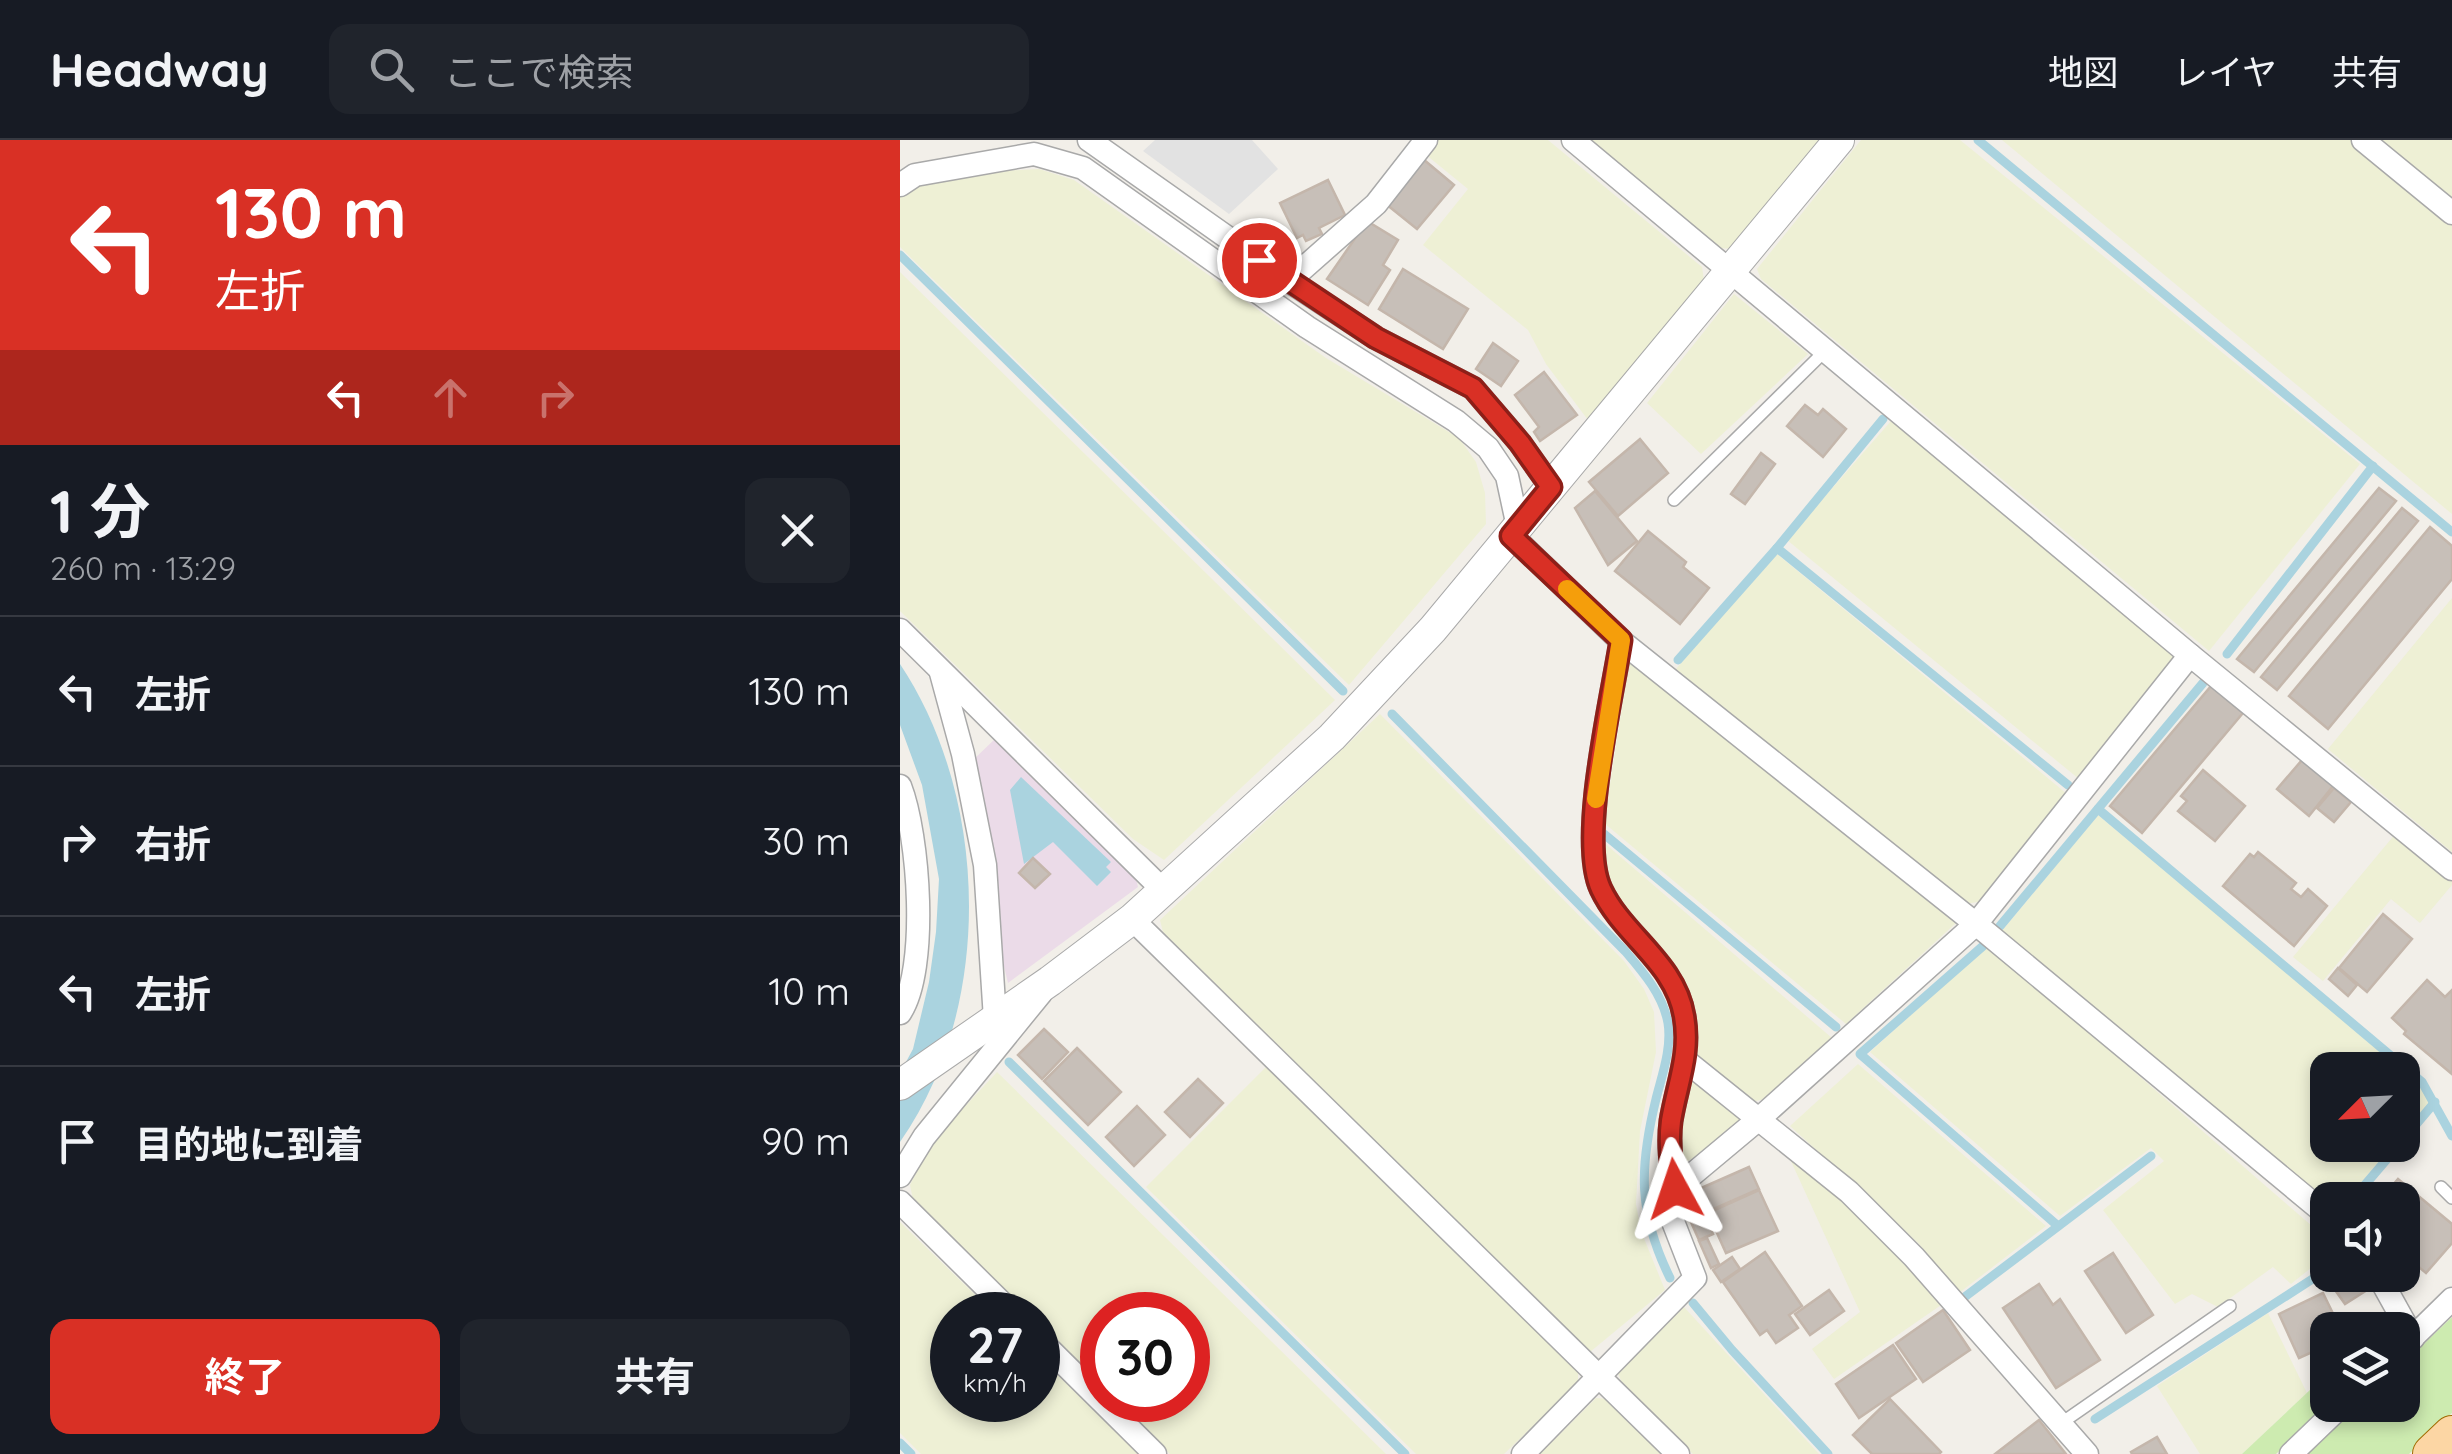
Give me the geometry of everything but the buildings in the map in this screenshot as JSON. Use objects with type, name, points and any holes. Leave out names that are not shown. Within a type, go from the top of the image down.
[{"type":"main road","points":[[2432,1454],[2452,1435]]},
{"type":"street","points":[[1089,140],[1289,282],[1376,338],[1473,388],[1551,487]]},
{"type":"street","points":[[1289,282],[1376,204],[1426,140]]},
{"type":"street","points":[[1573,140],[2190,656],[2452,869]]},
{"type":"street","points":[[900,1084],[1132,919],[1332,737],[1434,628],[1839,140]]},
{"type":"street","points":[[2363,140],[2452,213]]},
{"type":"street","points":[[900,186],[915,175],[1034,154],[1082,168],[1307,328],[1456,421],[1488,448],[1507,476],[1514,531],[1621,640],[1976,924],[2310,1201]]},
{"type":"street","points":[[900,630],[1163,890]]},
{"type":"street","points":[[1523,1454],[1696,1278],[1672,1219],[1675,1189],[1670,1159],[1671,1122],[1686,1061],[1683,1009],[1664,968],[1601,889],[1592,850],[1594,810],[1621,640]]},
{"type":"street","points":[[1675,1189],[1976,924],[2190,656]]},
{"type":"street","points":[[940,669],[964,754],[985,865],[994,1019]]},
{"type":"street","points":[[900,786],[914,843],[917,887],[916,966],[900,1012]]},
{"type":"street","points":[[1132,919],[1678,1454]]},
{"type":"street","points":[[900,1176],[924,1137],[1050,981]]},
{"type":"street","points":[[1686,1061],[1849,1192],[1914,1257],[2086,1454]]},
{"type":"street","points":[[900,1202],[991,1292]]},
{"type":"street","points":[[2420,1331],[2452,1299]]},
{"type":"street","points":[[1060,1360],[1155,1454]]},
{"type":"street","points":[[2290,1454],[2324,1422]]},
{"type":"lane","points":[[1674,500],[1826,350]]},
{"type":"lane","points":[[2441,1187],[2452,1198]]},
{"type":"lane","points":[[2060,1424],[2230,1306]]},
{"type":"shaded area","points":[[1155,140],[1252,140],[1278,169],[1229,214],[1143,151]]},
{"type":"shaded area","points":[[997,737],[1135,874],[1138,887],[1008,983],[995,929],[994,869],[982,790],[972,761]]},
{"type":"green space","points":[[1437,140],[1548,140],[1702,267],[1704,280],[1588,420],[1546,364],[1528,330],[1423,245],[1468,189],[1425,154]]},
{"type":"green space","points":[[1587,140],[1823,140],[1735,249],[1718,248]]},
{"type":"green space","points":[[1861,140],[1960,140],[2360,464],[2209,651],[1761,279],[1757,269]]},
{"type":"green space","points":[[2002,140],[2353,140],[2452,221],[2452,514]]},
{"type":"green space","points":[[2380,140],[2452,140],[2452,199]]},
{"type":"green space","points":[[1039,169],[1074,180],[1326,358],[1459,438],[1476,462],[1485,493],[1486,524],[1349,685],[900,247],[900,195],[917,185],[999,171]]},
{"type":"green space","points":[[900,272],[1335,700],[1164,860],[1133,839],[900,611]]},
{"type":"green space","points":[[1734,294],[1808,354],[1701,454],[1647,403]]},
{"type":"green space","points":[[1891,421],[2165,643],[2176,659],[2079,779],[1787,540]]},
{"type":"green space","points":[[1776,553],[2067,794],[1978,902],[1964,904],[1676,669]]},
{"type":"green space","points":[[2452,598],[2452,852],[2328,749]]},
{"type":"green space","points":[[1630,656],[1952,915],[1956,923],[1846,1024],[1604,823]]},
{"type":"green space","points":[[1380,714],[1624,961],[1644,989],[1654,1012],[1656,1052],[1640,1131],[1636,1204],[1641,1231],[1665,1290],[1590,1352],[1163,932],[1160,920]]},
{"type":"green space","points":[[2098,815],[2381,1052],[2310,1052],[2310,1162],[2378,1162],[2361,1182],[2310,1182],[2310,1189],[2001,932]]},
{"type":"green space","points":[[2396,833],[2452,885],[2420,923],[2391,899],[2323,981],[2293,957]]},
{"type":"green space","points":[[1602,841],[1832,1038],[1765,1099],[1751,1102],[1695,1058],[1695,1028],[1607,883]]},
{"type":"green space","points":[[1988,945],[2310,1224],[2310,1269],[2291,1284],[2273,1267],[2218,1307],[2192,1294],[2175,1304],[2103,1210],[2164,1161],[2151,1148],[2060,1216],[1870,1052]]},
{"type":"green space","points":[[1858,1064],[2046,1226],[1959,1293],[1918,1243],[1790,1126]]},
{"type":"green space","points":[[1268,1065],[1578,1369],[1578,1383],[1504,1454],[1416,1454],[1146,1187]]},
{"type":"green space","points":[[997,1072],[1386,1454],[1170,1454],[1137,1422],[1210,1422],[1210,1292],[1080,1292],[1080,1366],[1060,1346],[1060,1292],[1006,1292],[913,1200],[910,1185],[930,1144]]},
{"type":"green space","points":[[1692,1073],[1745,1119],[1679,1166],[1677,1123]]},
{"type":"green space","points":[[2420,1086],[2430,1103],[2420,1114]]},
{"type":"green space","points":[[1790,1159],[1844,1197],[1944,1303],[1834,1379],[1812,1349],[1860,1312]]},
{"type":"green space","points":[[900,1222],[972,1292],[930,1292],[930,1422],[1060,1422],[1060,1378],[1080,1397],[1080,1422],[1105,1422],[1138,1454],[921,1454],[900,1433]]},
{"type":"green space","points":[[1684,1307],[1819,1454],[1693,1454],[1622,1383],[1618,1373]]},
{"type":"green space","points":[[2268,1313],[2307,1393],[2242,1454],[2200,1454],[2157,1386]]},
{"type":"green space","points":[[2452,1317],[2452,1413],[2409,1454],[2308,1454],[2341,1422],[2420,1422],[2420,1348]]},
{"type":"green space","points":[[2310,1390],[2310,1422],[2276,1454],[2242,1454]]},
{"type":"green space","points":[[1596,1398],[1609,1399],[1665,1454],[1540,1454]]},
{"type":"water","points":[[900,664],[930,718],[951,777],[964,839],[969,903],[965,967],[952,1030],[931,1089],[900,1142],[900,1073],[913,1049],[929,982],[939,879],[922,785],[900,725]]},
{"type":"water","points":[[1021,777],[1111,862],[1106,867],[1111,872],[1097,886],[1053,842],[1024,864],[1010,790]]},
{"type":"waterway","points":[[1978,140],[2452,532]]},
{"type":"waterway","points":[[900,255],[1343,691]]},
{"type":"waterway","points":[[1678,660],[1883,419]]},
{"type":"waterway","points":[[2227,654],[2373,466]]},
{"type":"waterway","points":[[1777,548],[2068,785]]},
{"type":"waterway","points":[[2000,926],[2203,683]]},
{"type":"waterway","points":[[1392,714],[1625,951],[1662,1003],[1669,1042],[1650,1124],[1645,1190],[1652,1232],[1670,1278]]},
{"type":"waterway","points":[[2098,809],[2422,1082],[2452,1136]]},
{"type":"waterway","points":[[1604,834],[1836,1027]]},
{"type":"waterway","points":[[1983,946],[1860,1054],[2058,1226]]},
{"type":"waterway","points":[[1009,1062],[1405,1454]]},
{"type":"waterway","points":[[2420,1120],[2435,1102]]},
{"type":"waterway","points":[[1962,1299],[2151,1156]]},
{"type":"waterway","points":[[2367,1182],[2384,1162]]},
{"type":"waterway","points":[[2095,1419],[2310,1281]]},
{"type":"waterway","points":[[1693,1303],[1828,1454]]},
{"type":"waterway","points":[[900,1443],[911,1454]]},
{"type":"slow traffic","points":[[1567,589],[1621,640],[1596,799]]},
{"type":"route","points":[[1259,260],[1376,338],[1473,388],[1551,487],[1511,536],[1621,640],[1594,810],[1592,850],[1601,889],[1664,968],[1683,1009],[1686,1061],[1671,1122],[1670,1159],[1675,1189]]}]
